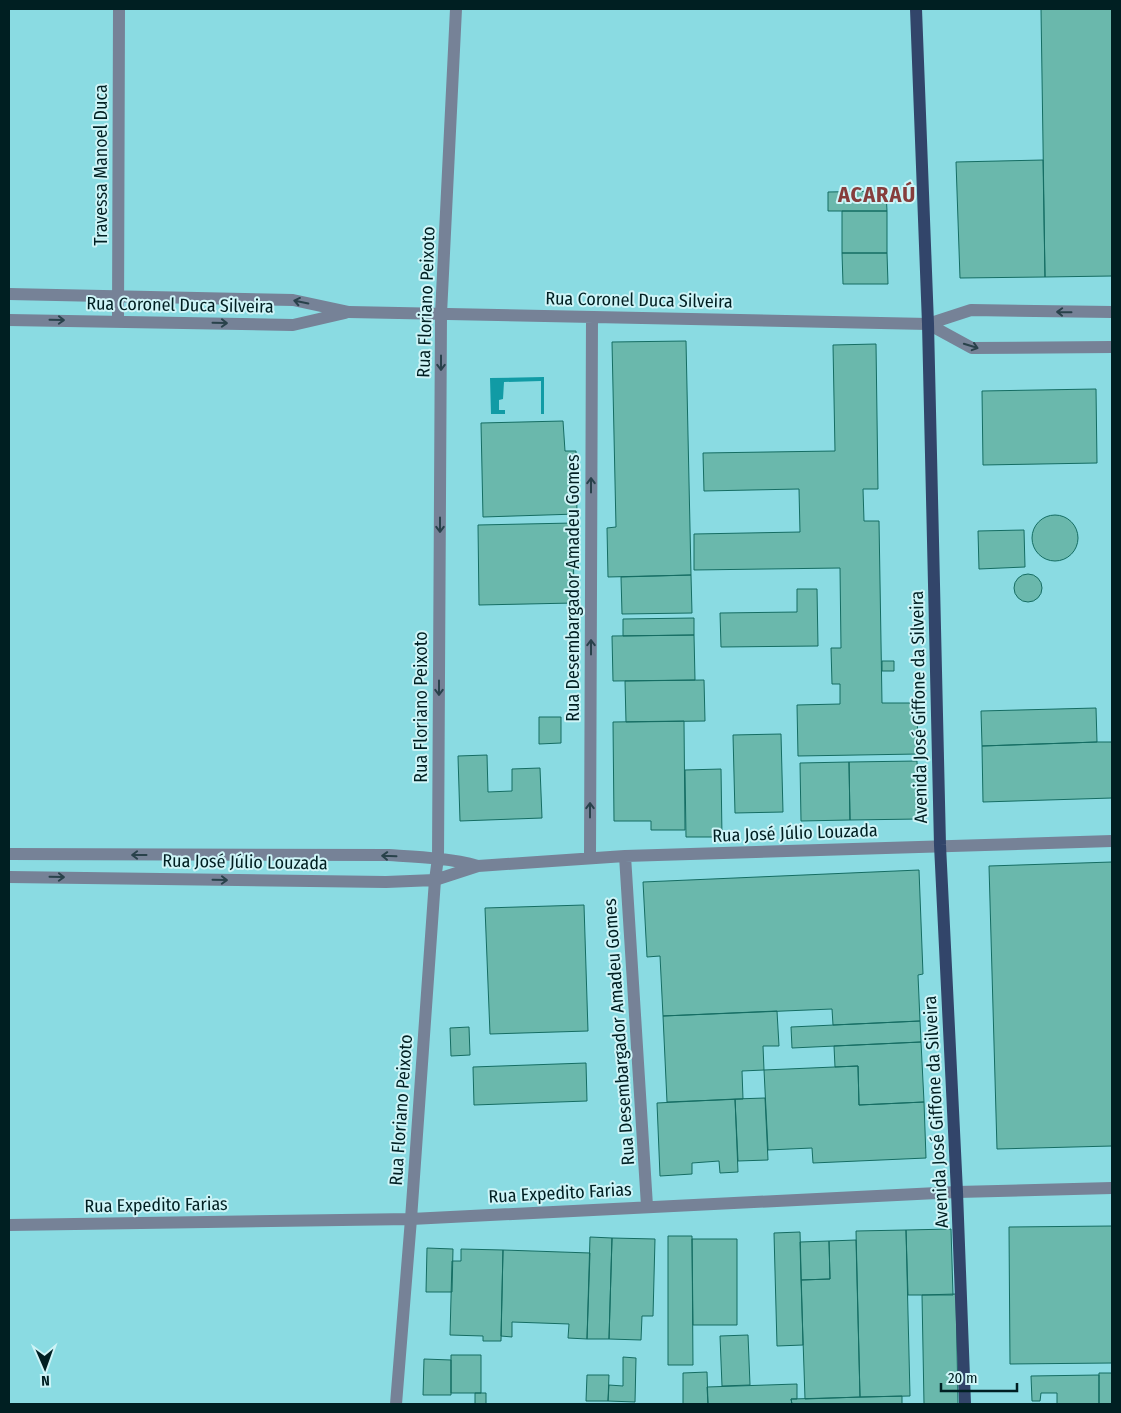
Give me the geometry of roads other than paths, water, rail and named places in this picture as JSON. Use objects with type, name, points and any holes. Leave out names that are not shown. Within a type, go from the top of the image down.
[{"type":"main road","name":"Avenida José Giffone da Silveira","points":[[916,9],[928,324],[940,845],[965,1404]]},
{"type":"street","name":"Travessa Manoel Duca","points":[[118,321],[119,9]]},
{"type":"street","name":"Rua Floriano Peixoto","points":[[396,1404],[438,858],[441,314],[456,9]]},
{"type":"street","name":"Rua Coronel Duca Silveira","points":[[9,294],[293,300],[349,312],[928,324],[971,310],[1112,312]]},
{"type":"street","name":"Rua Coronel Duca Silveira","points":[[9,320],[293,325],[349,312]]},
{"type":"street","name":"Rua Desembargador Amadeu Gomes","points":[[590,858],[592,317]]},
{"type":"street","name":"Rua Coronel Duca Silveira","points":[[928,324],[972,348],[1112,347]]},
{"type":"street","name":"Rua José Júlio Louzada","points":[[9,877],[386,882],[435,880],[478,866],[625,856],[940,845],[1112,842]]},
{"type":"street","name":"Rua José Júlio Louzada","points":[[9,854],[389,855],[438,858],[478,866]]},
{"type":"street","name":"Rua Desembargador Amadeu Gomes","points":[[625,856],[647,1206]]},
{"type":"street","name":"Rua Expedito Farias","points":[[9,1224],[411,1219],[957,1192],[1112,1188]]},
{"type":"water","points":[[544,377],[544,414],[541,414],[541,381],[504,382],[503,399],[499,400],[499,410],[505,410],[505,414],[491,414],[490,378]]},
{"type":"district","name":"ACARAÚ","points":[[877,194]]}]
